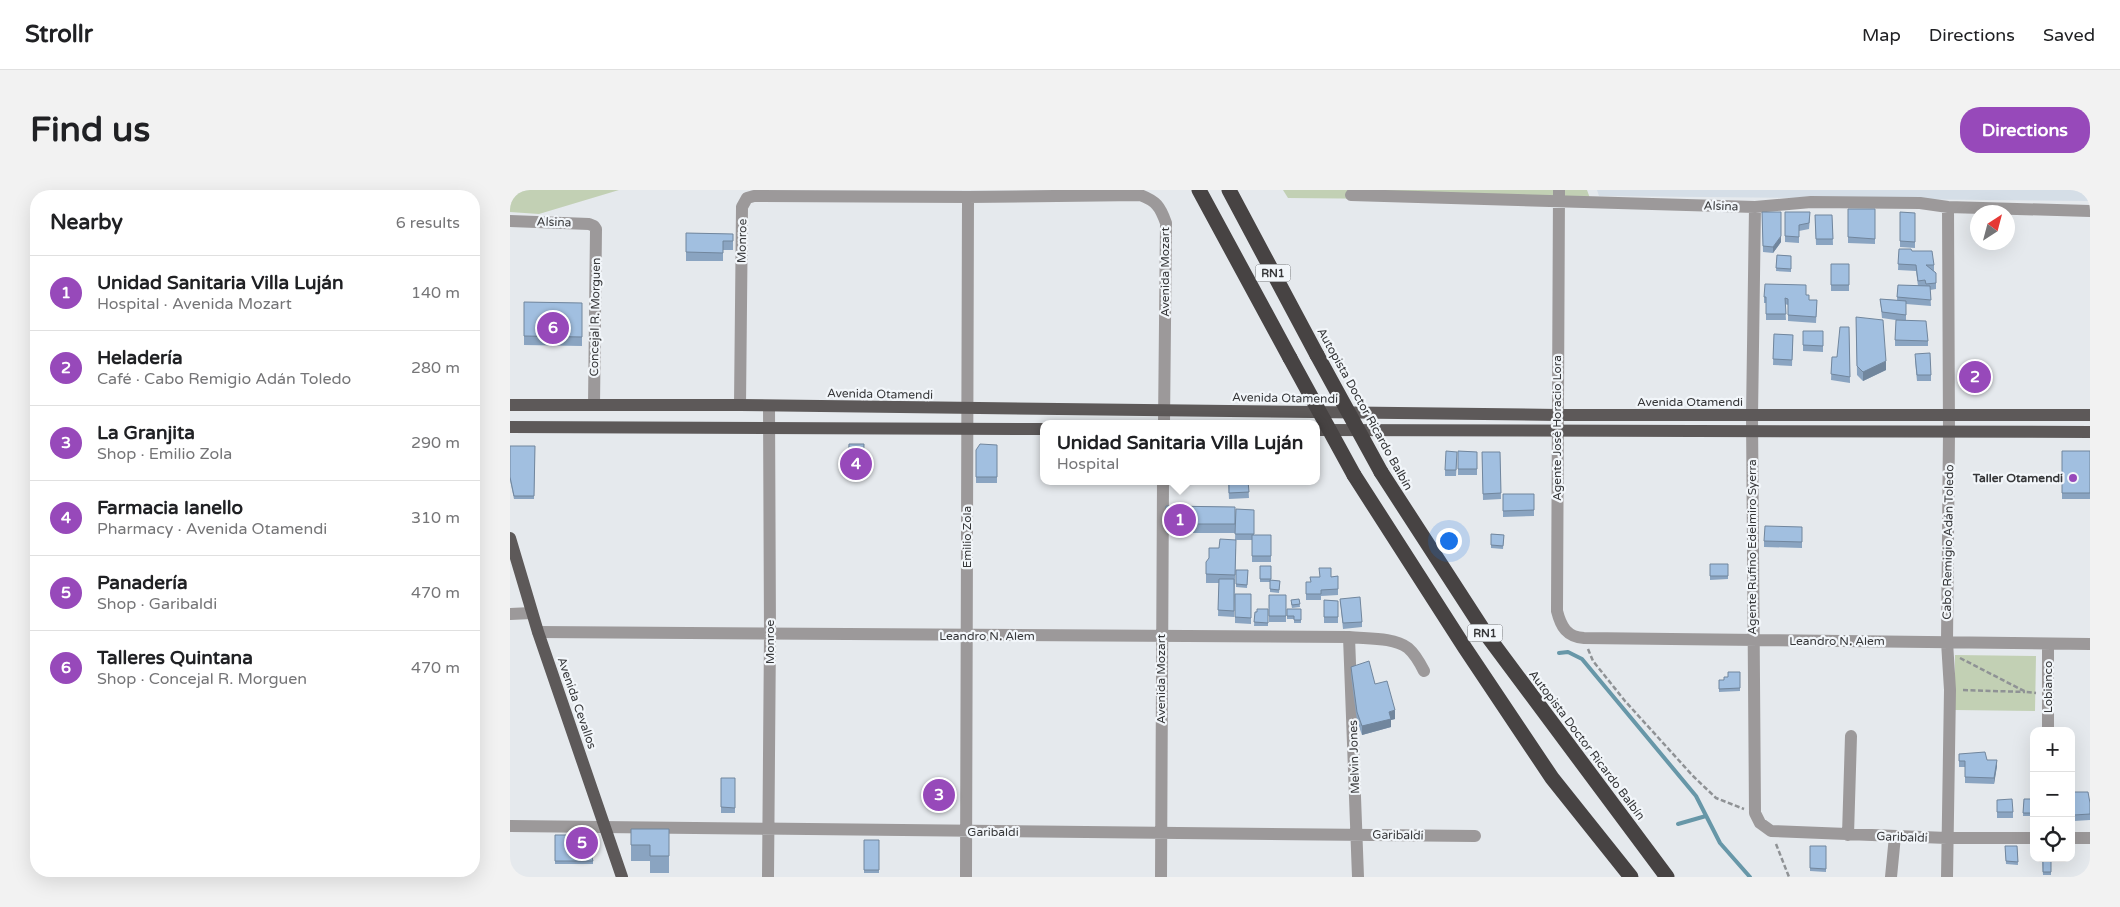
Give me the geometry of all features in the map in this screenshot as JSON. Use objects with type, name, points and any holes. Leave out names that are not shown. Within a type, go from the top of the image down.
[{"type":"highway","name":"RN1","points":[[1199,190],[1354,475],[1464,648],[1552,778],[1631,877]]},
{"type":"highway","name":"Autopista Doctor Ricardo Balbín","points":[[1229,190],[1381,472],[1486,634],[1667,877]]},
{"type":"highway","points":[[1552,778],[1618,877]]},
{"type":"main road","name":"Avenida Otamendi","points":[[510,405],[740,405],[968,409],[1165,417],[2090,415]]},
{"type":"main road","points":[[510,427],[1040,429]]},
{"type":"main road","points":[[1320,430],[1557,429],[2090,432]]},
{"type":"main road","name":"Avenida Cevallos","points":[[510,538],[538,632],[622,877]]},
{"type":"street","points":[[968,197],[1148,194]]},
{"type":"street","name":"Avenida Mozart","points":[[1148,194],[1162,211],[1166,223],[1165,417]]},
{"type":"street","name":"Alsina","points":[[1351,195],[1559,195],[1755,207],[1811,202],[1920,203],[1948,206],[2090,211]]},
{"type":"street","name":"Agente José Horacio Lora","points":[[1559,195],[1557,611],[1560,624],[1568,634],[1576,638],[1584,638]]},
{"type":"street","name":"Monroe","points":[[740,405],[742,207],[747,198],[754,196],[968,197]]},
{"type":"street","name":"Emilio Zola","points":[[966,877],[968,197]]},
{"type":"street","name":"Cabo Remigio Adán Toledo","points":[[1948,206],[1949,432],[1947,647],[1950,690],[1948,877]]},
{"type":"street","name":"Agente Rufino Edelmiro Syerra","points":[[1755,207],[1752,416],[1752,641],[1755,813]]},
{"type":"street","name":"Alsina","points":[[510,221],[589,224],[596,229]]},
{"type":"street","name":"Concejal R. Morguen","points":[[594,405],[596,229]]},
{"type":"street","name":"Monroe","points":[[768,877],[769,406]]},
{"type":"street","name":"Avenida Mozart","points":[[1161,877],[1164,485]]},
{"type":"street","points":[[510,614],[532,613]]},
{"type":"street","name":"Leandro N. Alem","points":[[538,632],[1349,637],[1391,642],[1407,648],[1417,659],[1424,671]]},
{"type":"street","name":"Melvin Jones","points":[[1349,637],[1358,877]]},
{"type":"street","name":"Leandro N. Alem","points":[[1584,638],[1947,647],[2090,644]]},
{"type":"street","name":"Lobianco","points":[[2048,644],[2048,727]]},
{"type":"street","points":[[1848,835],[1851,736]]},
{"type":"street","points":[[1755,813],[1760,823],[1771,831]]},
{"type":"street","name":"Garibaldi","points":[[510,826],[1475,836]]},
{"type":"street","name":"Garibaldi","points":[[1771,831],[1947,838],[2030,838]]},
{"type":"street","points":[[1891,877],[1896,836]]},
{"type":"street","points":[[2075,838],[2090,838]]},
{"type":"path","points":[[1584,638],[1593,661],[1625,701],[1694,776],[1716,798],[1755,813]]},
{"type":"path","points":[[1947,647],[2026,692]]},
{"type":"path","points":[[1950,690],[2047,694]]},
{"type":"path","points":[[1771,831],[1789,877]]},
{"type":"shaded area","points":[[1597,190],[2090,190],[2090,201],[1599,196]]},
{"type":"green space","points":[[510,190],[619,190],[539,214],[510,212]]},
{"type":"green space","points":[[1283,190],[1587,190],[1591,201],[1288,198]]},
{"type":"green space","points":[[1955,655],[2036,656],[2035,711],[1955,710]]},
{"type":"building","points":[[1848,209],[1875,209],[1875,239],[1848,237]]},
{"type":"building","points":[[1762,212],[1781,212],[1781,236],[1773,247],[1763,246]]},
{"type":"building","points":[[1785,212],[1810,212],[1809,223],[1799,225],[1799,237],[1785,236]]},
{"type":"building","points":[[1900,212],[1915,213],[1915,242],[1900,241]]},
{"type":"building","points":[[1815,215],[1832,215],[1833,239],[1816,239]]},
{"type":"building","points":[[686,233],[733,234],[733,241],[723,241],[723,253],[686,252]]},
{"type":"building","points":[[1899,249],[1932,251],[1934,265],[1926,265],[1936,273],[1936,283],[1926,284],[1925,280],[1918,281],[1916,265],[1898,264]]},
{"type":"building","points":[[1777,255],[1791,256],[1791,269],[1776,268]]},
{"type":"building","points":[[1831,264],[1849,264],[1849,285],[1831,285]]},
{"type":"building","points":[[1765,284],[1806,285],[1806,295],[1809,295],[1809,300],[1817,300],[1816,317],[1788,315],[1788,299],[1785,298],[1786,314],[1766,314]]},
{"type":"building","points":[[1898,285],[1930,286],[1931,300],[1897,297]]},
{"type":"building","points":[[1880,299],[1906,301],[1906,315],[1882,312]]},
{"type":"building","points":[[524,302],[582,303],[582,337],[524,336]]},
{"type":"building","points":[[1856,317],[1883,320],[1886,361],[1863,372],[1857,366]]},
{"type":"building","points":[[1896,320],[1926,321],[1928,341],[1895,340]]},
{"type":"building","points":[[1840,327],[1849,327],[1850,377],[1831,374],[1832,357],[1837,357]]},
{"type":"building","points":[[1803,331],[1823,331],[1823,346],[1803,345]]},
{"type":"building","points":[[1774,334],[1793,335],[1792,360],[1773,359]]},
{"type":"building","points":[[1930,353],[1931,375],[1917,375],[1915,354]]},
{"type":"building","points":[[1971,368],[1979,368],[1980,379],[1971,380]]},
{"type":"building","points":[[849,444],[864,444],[863,472],[848,472]]},
{"type":"building","points":[[980,444],[997,445],[997,477],[976,477],[976,450]]},
{"type":"building","points":[[510,446],[535,446],[534,496],[514,496],[510,477]]},
{"type":"building","points":[[1446,451],[1457,452],[1456,470],[1445,470]]},
{"type":"building","points":[[1458,451],[1477,452],[1477,469],[1458,469]]},
{"type":"building","name":"Taller Otamendi","points":[[2062,451],[2090,451],[2090,493],[2062,493]]},
{"type":"building","points":[[1482,452],[1500,452],[1501,493],[1483,494]]},
{"type":"building","points":[[1229,485],[1248,485],[1249,492],[1229,493]]},
{"type":"building","points":[[1503,494],[1534,494],[1534,510],[1503,511]]},
{"type":"building","points":[[1166,506],[1235,507],[1235,524],[1166,524]]},
{"type":"building","points":[[1236,509],[1254,510],[1254,534],[1235,534]]},
{"type":"building","points":[[1765,526],[1802,527],[1802,542],[1764,541]]},
{"type":"building","points":[[1491,534],[1504,535],[1503,546],[1491,545]]},
{"type":"building","points":[[1252,535],[1271,535],[1271,556],[1252,556]]},
{"type":"building","points":[[1220,539],[1236,540],[1235,575],[1206,574],[1209,548],[1219,548]]},
{"type":"building","points":[[1710,564],[1728,564],[1728,576],[1710,576]]},
{"type":"building","points":[[1260,566],[1271,566],[1271,579],[1260,579]]},
{"type":"building","points":[[1319,568],[1331,568],[1331,577],[1338,576],[1338,589],[1321,590],[1321,594],[1306,594],[1306,582],[1311,582],[1310,577],[1320,577]]},
{"type":"building","points":[[1236,570],[1248,570],[1247,585],[1236,584]]},
{"type":"building","points":[[1219,579],[1234,579],[1234,611],[1218,610]]},
{"type":"building","points":[[1270,580],[1280,581],[1279,590],[1270,589]]},
{"type":"building","points":[[1235,594],[1251,594],[1251,618],[1235,617]]},
{"type":"building","points":[[1269,595],[1286,595],[1286,616],[1269,616]]},
{"type":"building","points":[[1360,597],[1362,622],[1343,623],[1340,599]]},
{"type":"building","points":[[1299,599],[1300,604],[1292,605],[1291,600]]},
{"type":"building","points":[[1324,600],[1338,601],[1338,617],[1324,617]]},
{"type":"building","points":[[1257,609],[1268,609],[1268,623],[1254,622]]},
{"type":"building","points":[[1287,609],[1301,609],[1301,620],[1294,620],[1294,616],[1287,616]]},
{"type":"building","points":[[1369,661],[1375,684],[1387,681],[1395,710],[1389,712],[1391,719],[1362,726],[1357,712],[1351,667]]},
{"type":"building","points":[[1728,672],[1740,672],[1740,688],[1719,689],[1719,680],[1724,680],[1724,677],[1728,677]]},
{"type":"building","points":[[1985,752],[1987,760],[1997,760],[1994,778],[1965,777],[1965,761],[1959,761],[1959,754]]},
{"type":"building","points":[[721,778],[735,778],[735,808],[721,807]]},
{"type":"building","points":[[931,781],[947,781],[947,797],[931,797]]},
{"type":"building","points":[[2075,792],[2088,792],[2090,814],[2075,815]]},
{"type":"building","points":[[2012,799],[2013,812],[1997,812],[1997,800]]},
{"type":"building","points":[[2024,799],[2030,799],[2030,813],[2023,813]]},
{"type":"building","points":[[631,829],[669,829],[669,856],[650,856],[650,845],[631,845]]},
{"type":"building","points":[[555,835],[583,835],[587,838],[593,861],[555,861]]},
{"type":"building","points":[[864,840],[879,840],[879,870],[864,870]]},
{"type":"building","points":[[1810,846],[1826,846],[1826,869],[1810,868]]},
{"type":"building","points":[[2005,846],[2017,846],[2018,862],[2006,861]]},
{"type":"building","points":[[2043,862],[2051,862],[2051,872],[2043,872]]},
{"type":"waterway","points":[[1559,653],[1568,652],[1582,659],[1696,796],[1720,843],[1750,877]]},
{"type":"waterway","points":[[1678,824],[1706,816]]},
{"type":"place","name":"Talleres Quintana","points":[[553,328]]},
{"type":"place","name":"Heladería","points":[[1975,377]]},
{"type":"place","name":"Farmacia Ianello","points":[[856,464]]},
{"type":"place","name":"Taller Otamendi","points":[[2073,478]]},
{"type":"place","name":"Unidad Sanitaria Villa Luján","points":[[1180,520]]},
{"type":"place","name":"La Granjita","points":[[939,795]]},
{"type":"place","name":"Panadería","points":[[582,843]]}]
